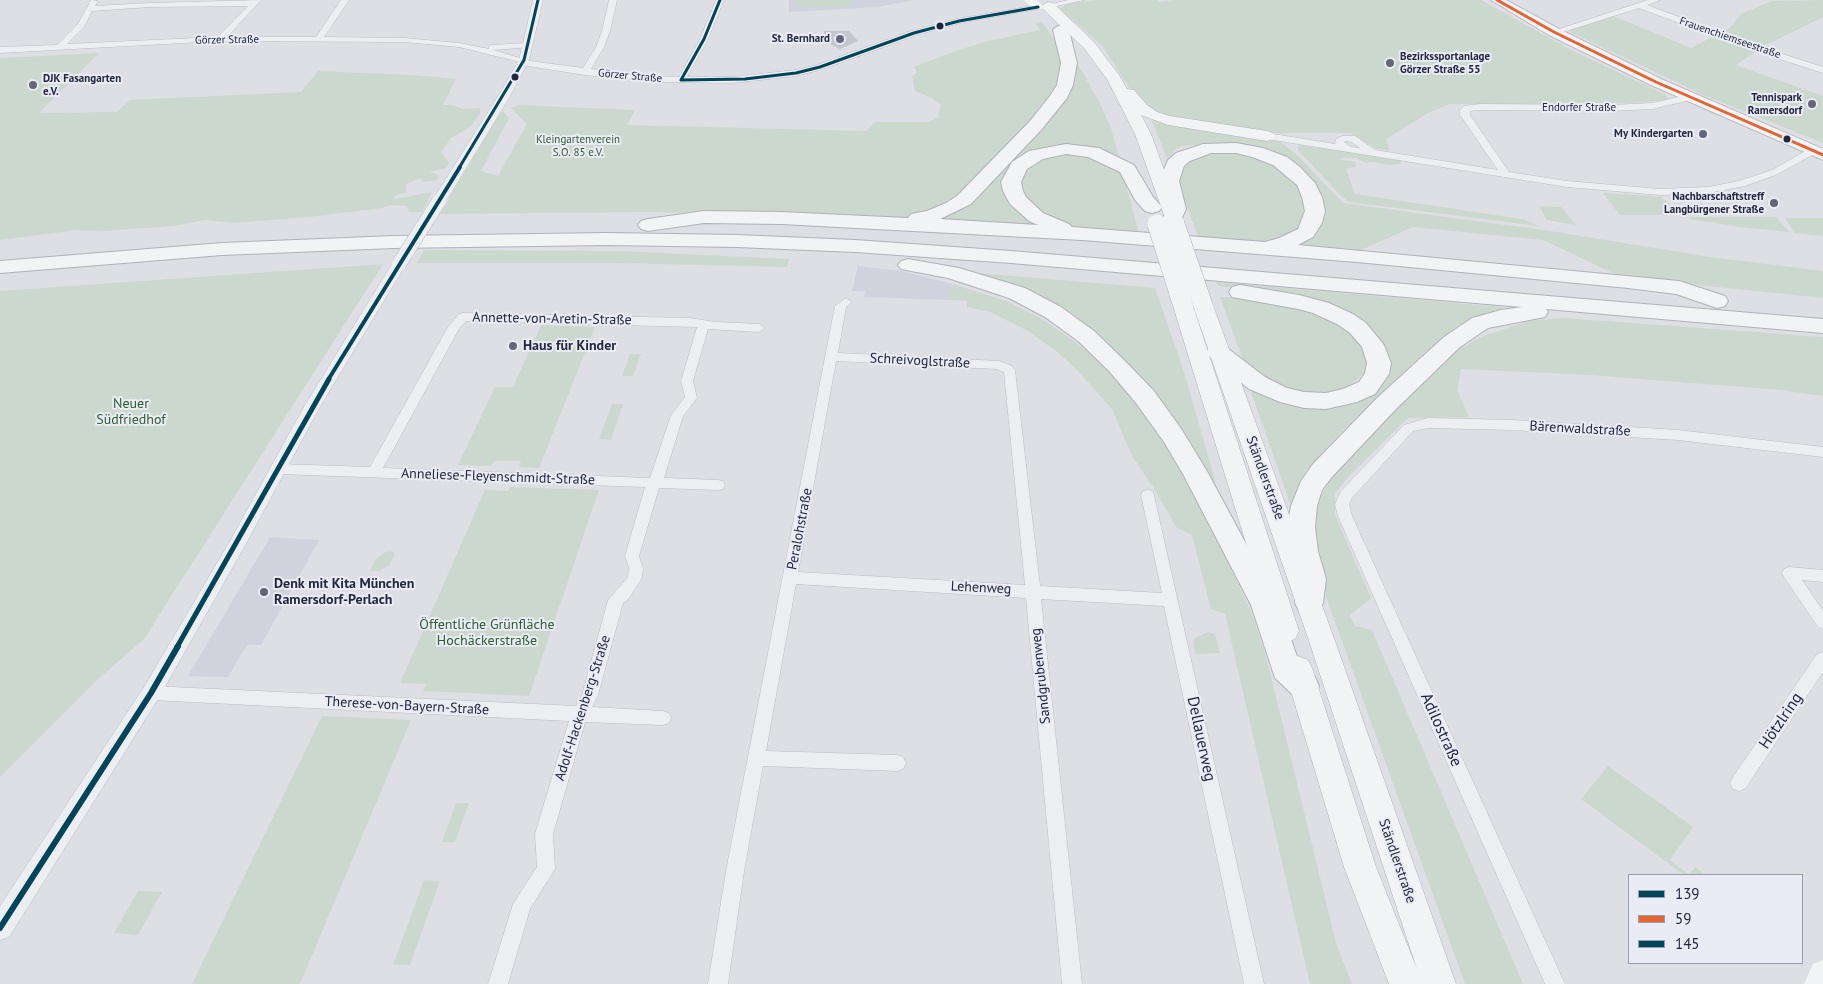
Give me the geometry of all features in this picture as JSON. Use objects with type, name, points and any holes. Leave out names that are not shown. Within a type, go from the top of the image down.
[{"type":"highway","name":"Ständlerstraße","points":[[1040,3],[1085,58],[1110,96],[1164,218]]},
{"type":"highway","name":"Ständlerstraße","points":[[1040,3],[1089,46],[1114,78],[1143,134],[1164,218],[1194,309],[1304,686],[1360,867],[1406,984]]},
{"type":"highway","points":[[834,220],[912,219],[931,216],[964,200],[1058,98],[1065,85],[1069,63],[1061,30]]},
{"type":"highway","points":[[1114,78],[1122,83],[1135,102],[1151,115],[1183,123],[1268,136]]},
{"type":"highway","points":[[1082,234],[1055,226],[1036,217],[1017,200],[1011,182],[1019,166],[1047,152],[1066,149],[1093,152],[1127,169],[1145,200],[1164,218],[1176,208],[1169,181],[1174,164],[1183,157],[1209,148],[1246,149],[1266,155],[1293,171],[1305,183],[1312,197],[1315,211],[1312,223],[1306,233],[1295,239],[1280,244],[1248,247]]},
{"type":"highway","points":[[648,225],[704,217],[834,220],[1082,234],[1357,256],[1628,282],[1678,288],[1717,301]]},
{"type":"highway","points":[[0,253],[164,239],[344,228],[513,224],[770,227],[906,234],[1823,310]]},
{"type":"highway","points":[[681,239],[697,247],[845,257],[905,264],[1224,290],[1299,302],[1334,313],[1358,328],[1373,345],[1379,363],[1377,374],[1367,388],[1337,399],[1304,400],[1280,394],[1257,383],[1218,352]]},
{"type":"highway","points":[[0,267],[222,249],[384,242],[681,239],[884,248],[1823,326]]},
{"type":"highway","points":[[1357,256],[1383,244]]},
{"type":"highway","points":[[905,264],[952,272],[1017,293],[1053,312],[1086,336],[1117,366],[1145,397],[1173,436],[1195,473],[1265,605],[1286,669],[1304,686]]},
{"type":"highway","points":[[1586,264],[1628,282]]},
{"type":"highway","points":[[1309,603],[1312,579],[1300,527],[1310,488],[1322,471],[1387,403],[1452,342],[1480,323],[1501,317],[1532,312],[1602,307]]},
{"type":"highway","name":"Ständlerstraße","points":[[1194,309],[1218,352],[1309,603],[1439,984]]},
{"type":"main road","points":[[1497,0],[1554,32],[1692,97],[1820,151]]},
{"type":"main road","points":[[1818,984],[1823,974]]},
{"type":"street","points":[[59,47],[81,25],[94,0]]},
{"type":"street","points":[[319,39],[345,0]]},
{"type":"street","points":[[0,928],[151,694],[217,580],[320,391],[503,98],[524,60],[538,0]]},
{"type":"street","points":[[585,72],[600,47],[606,31],[613,0]]},
{"type":"street","points":[[681,80],[704,39],[720,0]]},
{"type":"street","name":"Görzer Straße","points":[[0,50],[220,39],[437,42],[484,50],[524,60],[528,63],[585,72],[681,80],[745,79],[796,73],[820,67],[914,33],[959,21],[1040,3],[1080,0]]},
{"type":"street","points":[[1554,32],[1656,0]]},
{"type":"street","points":[[91,9],[150,5],[257,2]]},
{"type":"street","points":[[220,39],[257,2]]},
{"type":"street","name":"Frauenchiemseestraße","points":[[1638,5],[1748,46],[1823,70]]},
{"type":"street","name":"Görzer Straße","points":[[484,50],[488,48],[528,45]]},
{"type":"street","name":"Endorfer Straße","points":[[1506,174],[1465,115],[1465,110],[1472,107],[1628,107],[1676,102],[1692,97]]},
{"type":"street","points":[[1268,136],[1506,174],[1625,190],[1660,192],[1708,190],[1728,187],[1762,178],[1820,151]]},
{"type":"street","name":"Peralohstraße","points":[[718,984],[756,758],[831,357],[841,306],[846,302]]},
{"type":"street","name":"Annette-von-Aretin-Straße","points":[[374,472],[454,327],[464,317],[704,323],[716,326],[759,328]]},
{"type":"street","name":"Adolf-Hackenberg-Straße","points":[[498,984],[522,904],[546,869],[544,834],[575,726],[590,695],[616,600],[624,594],[635,578],[636,568],[632,556],[650,491],[656,482],[677,415],[691,398],[687,381],[704,323]]},
{"type":"street","name":"Schreivoglstraße","points":[[831,357],[998,364],[1008,368]]},
{"type":"street","name":"Sandgrubenweg","points":[[1008,368],[1011,373],[1072,984]]},
{"type":"street","name":"Bärenwaldstraße","points":[[1360,480],[1409,428],[1428,423],[1512,425],[1678,435],[1823,452]]},
{"type":"street","name":"Anneliese-Fleyenschmidt-Straße","points":[[278,469],[718,485]]},
{"type":"street","name":"Adilostraße","points":[[1360,480],[1346,495],[1342,504],[1345,516],[1555,984]]},
{"type":"street","name":"Dellauerweg","points":[[1148,495],[1254,984]]},
{"type":"street","points":[[1823,576],[1789,573],[1823,622]]},
{"type":"street","name":"Lehenweg","points":[[791,578],[1170,600]]},
{"type":"street","name":"Hötzlring","points":[[1739,783],[1823,659]]},
{"type":"street","name":"Therese-von-Bayern-Straße","points":[[151,694],[663,718]]},
{"type":"street","points":[[756,758],[897,763]]},
{"type":"shaded area","points":[[789,0],[915,0],[877,7],[789,12]]},
{"type":"shaded area","points":[[858,266],[901,271],[953,284],[949,300],[864,297],[865,291],[852,291]]},
{"type":"shaded area","name":"Denk mit Kita München Ramersdorf-Perlach","points":[[270,537],[319,540],[261,645],[247,645],[228,677],[188,676]]},
{"type":"green space","points":[[796,0],[852,0],[852,6],[796,8]]},
{"type":"green space","name":"Bezirkssportanlage Görzer Straße 55","points":[[1096,0],[1157,0],[1159,2],[1175,0],[1481,0],[1573,51],[1664,94],[1670,100],[1586,106],[1450,104],[1428,113],[1386,139],[1390,151],[1375,148],[1350,133],[1273,133],[1159,114],[1139,103],[1102,46],[1060,9],[1067,4]]},
{"type":"green space","points":[[1823,0],[1823,17],[1762,47],[1736,65],[1823,96],[1823,143],[1706,96],[1568,31],[1613,16],[1691,48],[1731,27],[1741,14],[1772,1]]},
{"type":"green space","name":"Kleingartenverein S.O. 85 e.V.","points":[[1042,22],[1056,41],[1064,72],[1053,97],[952,203],[926,213],[908,217],[649,212],[440,214],[500,112],[504,112],[509,118],[481,171],[498,176],[527,124],[511,108],[519,105],[635,110],[627,125],[867,131],[874,122],[927,122],[940,117],[938,114],[941,105],[932,98],[915,91],[912,77],[917,72],[914,67],[955,51],[988,41],[1040,30],[1035,23]]},
{"type":"green space","points":[[99,53],[39,113],[117,112],[130,100],[301,92],[318,71],[413,75],[456,79],[443,105],[453,105],[463,109],[480,108],[480,114],[471,126],[451,138],[441,152],[449,162],[447,168],[429,172],[439,175],[437,180],[423,182],[421,178],[406,184],[406,192],[396,195],[394,199],[432,192],[422,212],[409,212],[407,206],[390,205],[382,208],[309,217],[234,223],[205,220],[173,226],[104,231],[77,230],[0,240],[0,58]]},
{"type":"green space","points":[[1077,63],[1100,103],[1111,128],[1119,157],[1074,145],[1057,146],[1038,149],[1024,155],[1009,167],[1003,180],[1009,201],[1014,208],[1047,226],[937,220],[965,205]]},
{"type":"green space","points":[[1151,118],[1278,140],[1298,156],[1343,203],[1550,231],[1710,257],[1823,271],[1823,298],[1632,278],[1615,274],[1543,240],[1413,227],[1359,251],[1295,246],[1312,236],[1310,182],[1240,144],[1221,143],[1182,146],[1167,159]]},
{"type":"green space","points":[[1301,145],[1317,148],[1322,146],[1402,159],[1400,164],[1390,165],[1374,162],[1366,163],[1356,158],[1340,158],[1341,160],[1356,162],[1356,166],[1346,169],[1355,194],[1522,219],[1539,226],[1349,202],[1298,150],[1297,147]]},
{"type":"green space","points":[[1236,151],[1264,158],[1299,184],[1310,210],[1300,232],[1268,243],[1199,239],[1178,183],[1180,167],[1202,153]]},
{"type":"green space","points":[[1066,152],[1089,155],[1118,169],[1124,178],[1140,236],[1059,224],[1045,217],[1024,199],[1018,180],[1024,168],[1038,159]]},
{"type":"green space","points":[[1603,193],[1662,197],[1678,215],[1620,215]]},
{"type":"green space","points":[[1539,206],[1561,207],[1576,225],[1547,220]]},
{"type":"green space","points":[[1690,217],[1776,217],[1789,232],[1740,227],[1690,219]]},
{"type":"green space","points":[[1785,218],[1823,218],[1823,236],[1794,233]]},
{"type":"green space","points":[[424,250],[619,251],[789,259],[787,267],[616,263],[417,263]]},
{"type":"green space","name":"Neuer Südfriedhof","points":[[383,264],[144,639],[96,681],[0,777],[0,291]]},
{"type":"green space","points":[[979,273],[1155,288],[1184,372],[1218,491],[1105,344],[979,275]]},
{"type":"green space","points":[[1216,282],[1502,307],[1503,309],[1487,312],[1456,327],[1424,353],[1343,430],[1306,471],[1298,486],[1293,503],[1290,503],[1249,386],[1285,402],[1373,390],[1363,326],[1251,289],[1218,286]]},
{"type":"green space","points":[[953,284],[1006,301],[1040,318],[1073,340],[1104,365],[1133,399],[1167,447],[1214,532],[1251,611],[1266,656],[1336,943],[1352,984],[1310,984],[1225,614],[1211,609],[1192,535],[1176,527],[1155,490],[1132,456],[1112,409],[1077,370],[1056,351],[1028,331],[990,312],[967,307],[967,301],[949,300]]},
{"type":"green space","points":[[1220,297],[1244,298],[1311,310],[1340,323],[1361,343],[1366,353],[1367,364],[1363,374],[1346,388],[1319,394],[1289,390],[1252,371],[1243,360]]},
{"type":"green space","points":[[1563,318],[1823,337],[1823,396],[1781,390],[1589,375],[1461,369],[1457,390],[1469,417],[1408,418],[1349,476],[1335,493],[1335,515],[1371,598],[1350,615],[1355,626],[1372,630],[1523,984],[1465,984],[1319,577],[1312,546],[1315,519],[1321,496],[1335,471],[1455,351],[1486,335],[1529,321]]},
{"type":"green space","points":[[541,325],[595,327],[539,468],[519,467],[521,461],[494,461],[491,466],[458,465],[495,387],[513,387]]},
{"type":"green space","points":[[630,354],[641,354],[633,376],[622,376]]},
{"type":"green space","points":[[612,404],[623,404],[611,440],[599,439]]},
{"type":"green space","name":"Öffentliche Grünfläche Hochäckerstraße","points":[[510,487],[599,490],[529,696],[423,691],[426,684],[400,683],[485,490],[508,491]]},
{"type":"green space","points":[[389,551],[395,555],[389,565],[379,571],[370,571],[375,560]]},
{"type":"green space","points":[[1208,632],[1215,634],[1220,653],[1195,654],[1193,642],[1195,638]]},
{"type":"green space","points":[[322,716],[411,720],[300,984],[192,984]]},
{"type":"green space","points":[[1608,766],[1693,827],[1670,860],[1688,874],[1683,874],[1581,799]]},
{"type":"green space","points":[[456,803],[469,803],[455,842],[442,842]]},
{"type":"green space","points":[[1695,867],[1704,874],[1690,874]]},
{"type":"green space","points":[[424,880],[440,881],[410,965],[393,965]]},
{"type":"green space","points":[[138,891],[162,892],[138,935],[114,933]]},
{"type":"building","name":"St. Bernhard","points":[[824,31],[849,31],[858,41],[840,49],[824,41]]},
{"type":"transit line","name":"139","points":[[0,928],[151,693],[236,546],[313,405],[511,84],[524,60],[538,0]]},
{"type":"transit line","name":"145","points":[[720,0],[704,39],[681,80],[745,79],[796,73],[820,67],[914,33],[959,21],[1038,7]]},
{"type":"transit line","name":"59","points":[[1497,0],[1554,32],[1656,82],[1823,155]]},
{"type":"place","name":"St. Bernhard","points":[[840,39]]},
{"type":"place","name":"Bezirkssportanlage Görzer Straße 55","points":[[1390,63]]},
{"type":"place","name":"DJK Fasangarten e.V.","points":[[33,85]]},
{"type":"place","name":"Tennispark Ramersdorf","points":[[1812,104]]},
{"type":"place","name":"My Kindergarten","points":[[1703,134]]},
{"type":"place","name":"Nachbarschaftstreff Langbürgener Straße","points":[[1774,203]]},
{"type":"place","name":"Haus für Kinder","points":[[513,346]]},
{"type":"place","name":"Denk mit Kita München Ramersdorf-Perlach","points":[[264,592]]}]
